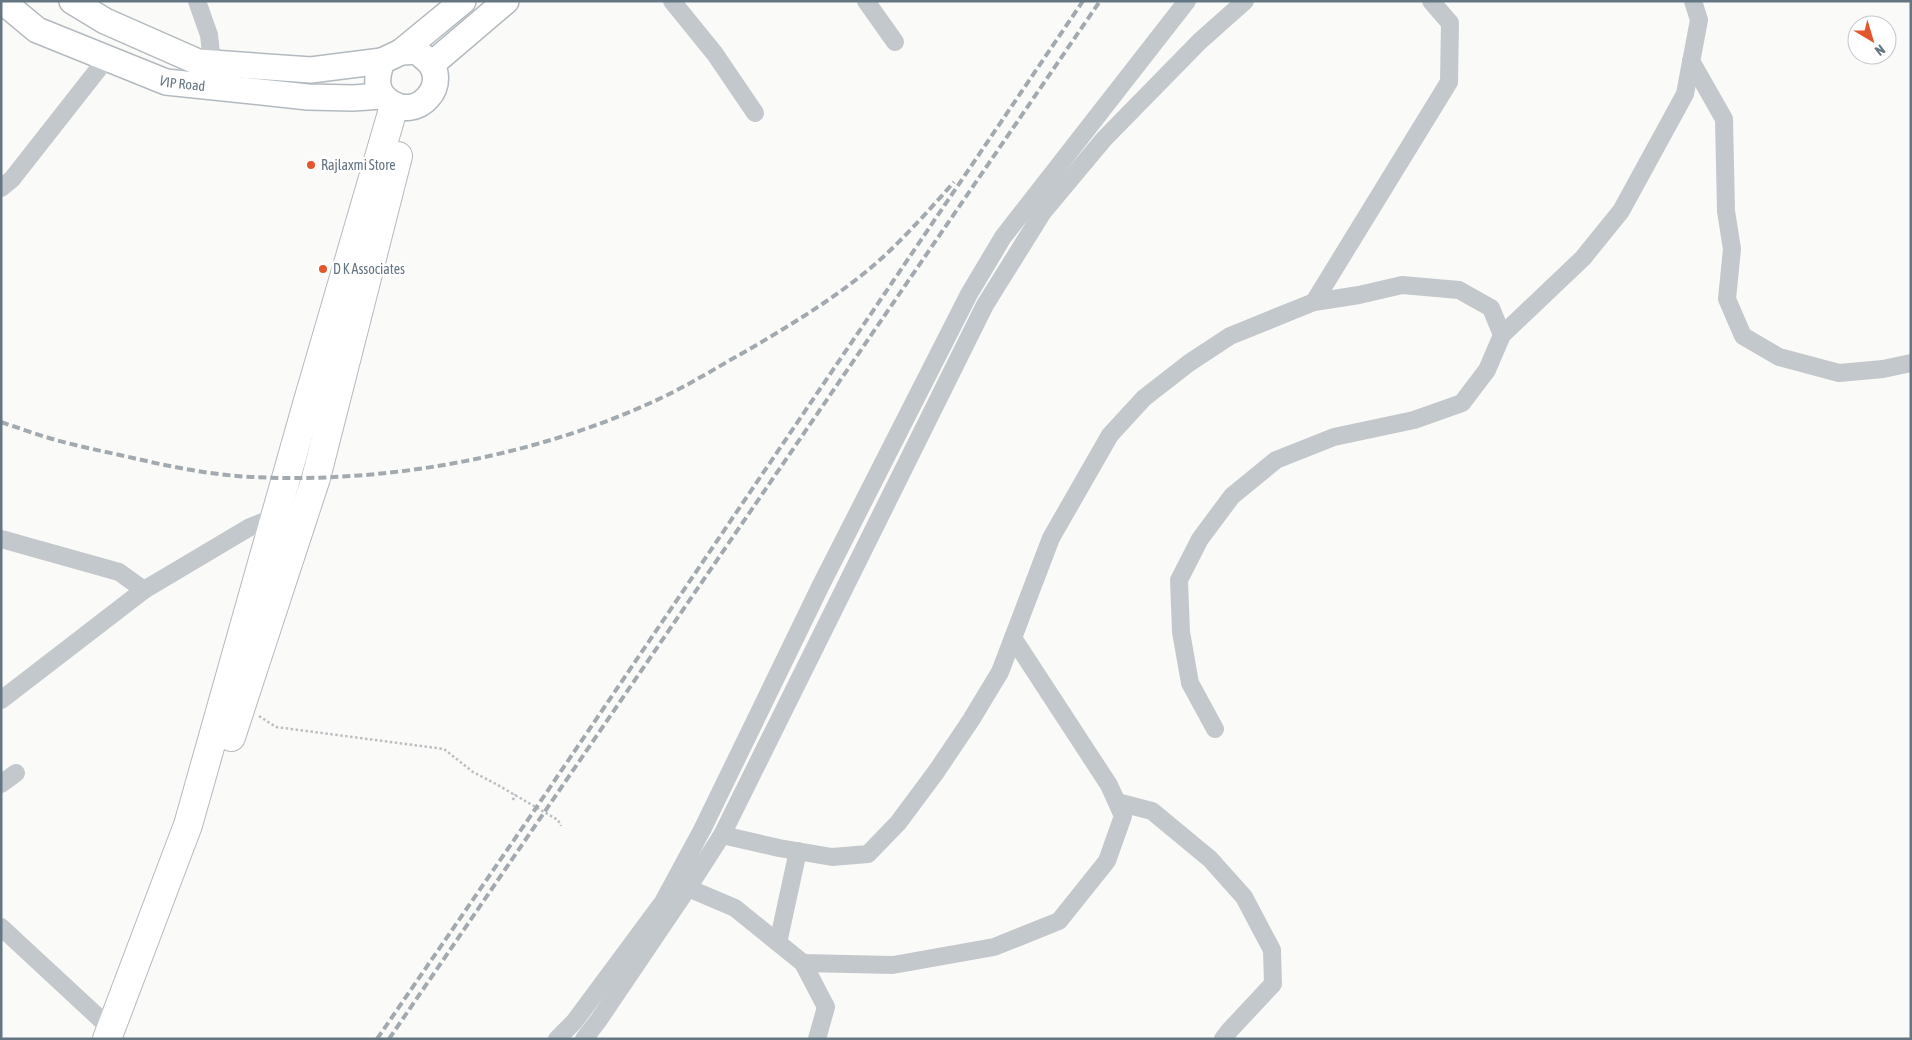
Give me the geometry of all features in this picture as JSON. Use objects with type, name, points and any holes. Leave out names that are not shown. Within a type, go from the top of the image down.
[{"type":"main road","name":"VIP Road","points":[[2,1],[37,30],[166,82],[308,97],[353,98],[395,104]]},
{"type":"main road","name":"VIP Road","points":[[72,1],[103,11],[198,62],[311,70],[392,57]]},
{"type":"main road","points":[[112,1036],[316,478],[393,176],[395,104],[376,79],[392,57],[463,1]]},
{"type":"main road","points":[[432,64],[506,1]]},
{"type":"main road","points":[[392,57],[418,52],[432,64],[436,78],[432,92],[422,103],[395,104]]},
{"type":"main road","points":[[219,746],[275,517],[395,104]]},
{"type":"street","points":[[197,1],[209,35],[212,62]]},
{"type":"street","points":[[672,1],[715,54],[754,113]]},
{"type":"street","points":[[866,1],[895,42]]},
{"type":"street","points":[[557,1039],[574,1022],[666,895],[702,830],[821,586],[969,294],[1003,237],[1187,1]]},
{"type":"street","points":[[584,1039],[688,888],[722,835],[985,305],[1042,212],[1104,138],[1200,42],[1245,1]]},
{"type":"street","points":[[1314,302],[1449,82],[1450,24],[1431,1]]},
{"type":"street","points":[[1215,729],[1190,682],[1181,632],[1180,580],[1200,539],[1232,496],[1276,460],[1334,438],[1414,420],[1462,403],[1487,370],[1502,335],[1583,258],[1621,211],[1685,94],[1700,20],[1693,1]]},
{"type":"street","points":[[1,188],[12,179],[107,58]]},
{"type":"street","points":[[1691,61],[1724,119],[1726,210],[1732,250],[1727,299],[1743,336],[1779,357],[1840,373],[1883,369],[1911,363]]},
{"type":"street","points":[[722,835],[832,857],[868,854],[898,824],[936,772],[1000,672],[1051,538],[1110,435],[1144,398],[1189,363],[1230,336],[1314,302],[1402,285],[1459,290],[1491,308],[1502,335]]},
{"type":"street","points":[[1,700],[144,590],[250,527],[275,517]]},
{"type":"street","points":[[1,539],[119,572],[144,590]]},
{"type":"street","points":[[803,963],[893,965],[994,947],[1059,922],[1107,861],[1123,816],[1109,784],[1078,735],[1058,710],[1013,638]]},
{"type":"street","points":[[1,784],[16,773]]},
{"type":"street","points":[[1117,802],[1152,811],[1210,859],[1244,897],[1272,950],[1273,984],[1223,1039]]},
{"type":"street","points":[[778,943],[798,851]]},
{"type":"street","points":[[688,888],[736,908],[803,963],[826,1007],[817,1039]]},
{"type":"street","points":[[1,927],[112,1036]]},
{"type":"path","points":[[254,714],[276,727],[444,749],[473,772],[558,820],[561,826]]},
{"type":"path","points":[[513,800],[515,794]]},
{"type":"railway","points":[[377,1039],[536,808],[1083,1]]},
{"type":"railway","points":[[389,1039],[1100,1]]},
{"type":"railway","points":[[1,422],[65,443],[177,467],[252,477],[355,476],[461,462],[513,450],[564,436],[661,398],[783,329],[834,296],[867,271],[910,230],[954,182]]},
{"type":"place","name":"Rajlaxmi Store","points":[[311,165]]},
{"type":"place","name":"D K Associates","points":[[323,269]]}]
